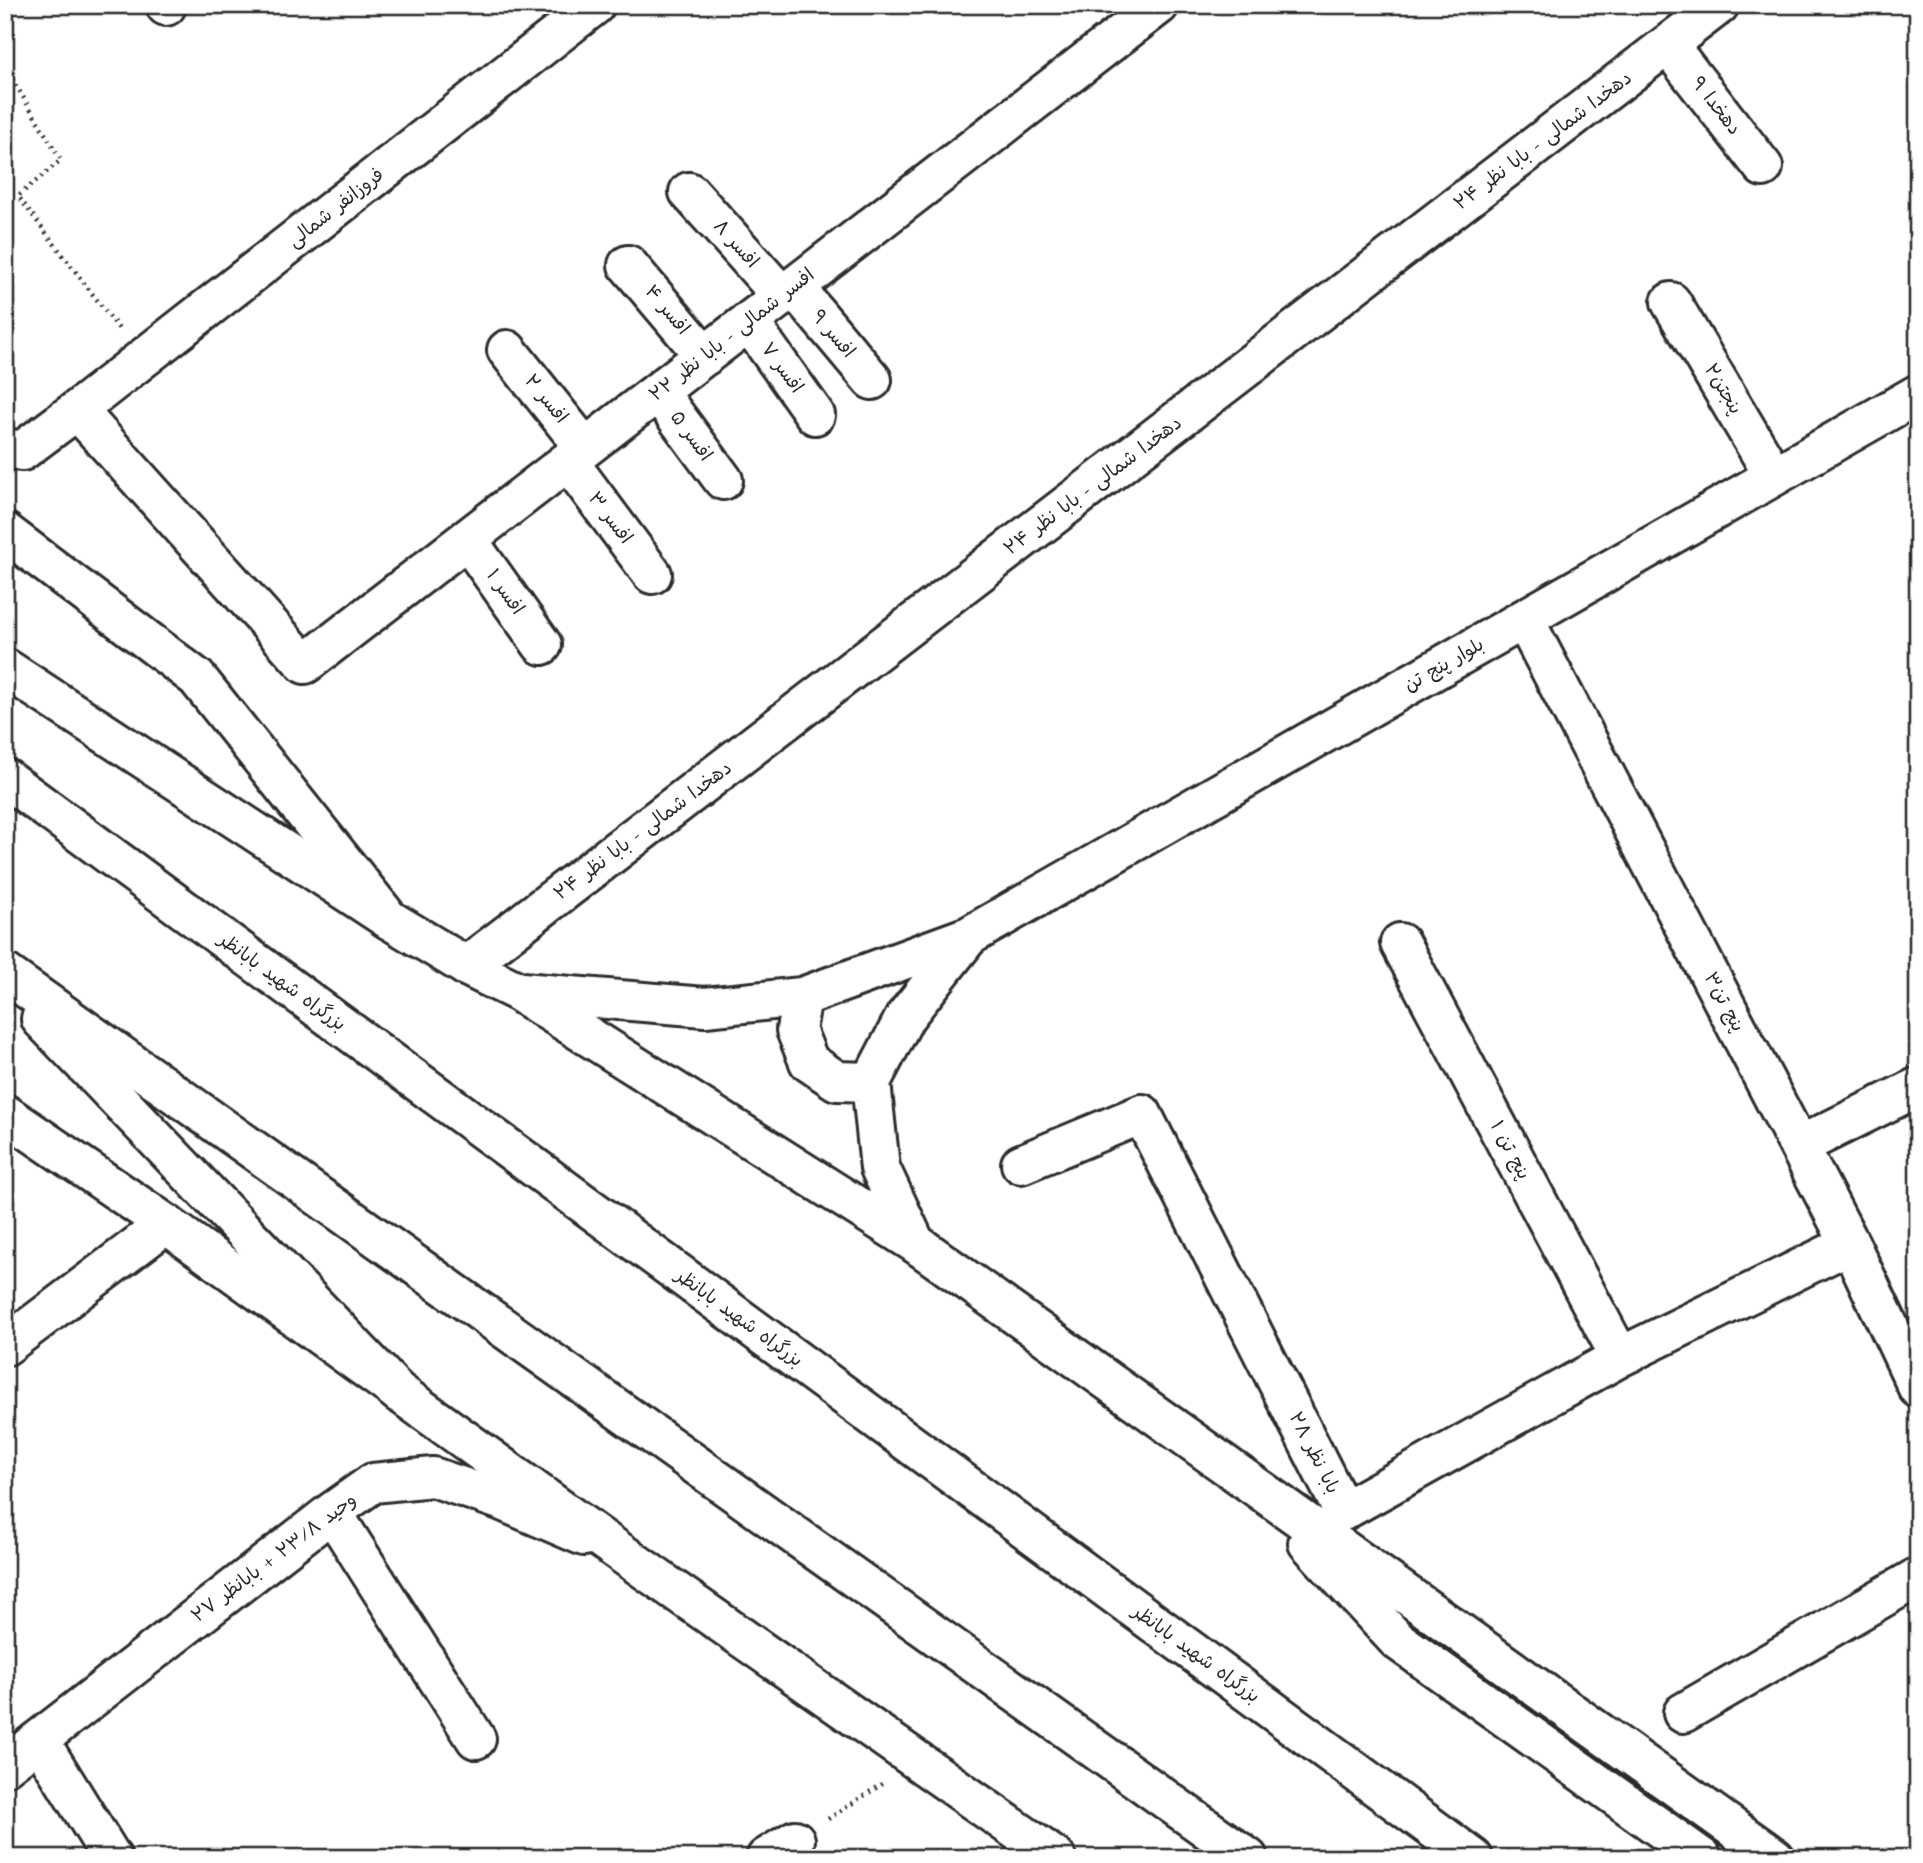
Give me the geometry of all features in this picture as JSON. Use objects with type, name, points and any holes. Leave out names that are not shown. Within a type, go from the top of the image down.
[{"type":"main road","name":"فروزانفر شمالی","points":[[5,448],[22,451],[77,410],[595,5]]},
{"type":"main road","name":"افسر شمالی - بابا نظر ۲۲","points":[[77,410],[306,664],[1159,5]]},
{"type":"main road","name":"دهخدا شمالی - بابا نظر ۲۴","points":[[466,966],[1719,5]]},
{"type":"main road","name":"دهخدا ۹","points":[[1668,45],[1763,167]]},
{"type":"main road","name":"افسر ۸","points":[[689,192],[788,291]]},
{"type":"main road","name":"افسر ۴","points":[[628,265],[705,355]]},
{"type":"main road","name":"افسر ۹","points":[[788,291],[872,380]]},
{"type":"main road","name":"پنجتن۲","points":[[1671,302],[1774,476]]},
{"type":"main road","name":"افسر ۷","points":[[749,322],[815,415]]},
{"type":"main road","name":"افسر ۲","points":[[507,350],[577,455]]},
{"type":"main road","name":"افسر ۵","points":[[658,392],[723,480]]},
{"type":"main road","name":"بلوار پنج تن","points":[[969,936],[1918,394]]},
{"type":"main road","name":"افسر ۳","points":[[577,455],[652,574]]},
{"type":"main road","points":[[5,532],[197,678],[390,920]]},
{"type":"main road","name":"افسر ۱","points":[[467,539],[542,645]]},
{"type":"main road","name":"پنج تن۳","points":[[1524,619],[1850,1244],[1918,1388]]},
{"type":"main road","points":[[5,668],[390,920],[466,966],[517,991],[915,1243],[1775,1858]]},
{"type":"main road","name":"بزرگراه شهید بابانظر","points":[[5,778],[1473,1858]]},
{"type":"main road","points":[[517,991],[705,1007],[802,997],[969,936]]},
{"type":"main road","points":[[915,1243],[880,1168],[871,1082],[905,1017],[969,936]]},
{"type":"main road","name":"پنج تن ۱","points":[[1400,943],[1620,1357]]},
{"type":"main road","points":[[5,973],[1248,1858]]},
{"type":"main road","points":[[5,982],[399,1393]]},
{"type":"main road","points":[[802,997],[796,1030],[809,1062],[837,1081],[871,1082]]},
{"type":"main road","points":[[1799,1146],[1918,1087]]},
{"type":"main road","points":[[5,1114],[166,1224],[617,1550],[1056,1858]]},
{"type":"main road","name":"بابا نظر ۲۸","points":[[1021,1164],[1142,1114],[1343,1511],[1620,1357],[1850,1244]]},
{"type":"main road","points":[[5,1346],[166,1224]]},
{"type":"main road","name":"وحید ۲۳/۸ + بابانظر ۲۷","points":[[5,1766],[332,1511],[373,1483],[433,1477],[500,1500],[617,1550]]},
{"type":"main road","points":[[1254,1485],[1396,1640],[1702,1858]]},
{"type":"main road","points":[[332,1511],[476,1739]]},
{"type":"main road","points":[[1684,1713],[1918,1577]]},
{"type":"main road","points":[[39,1740],[112,1858]]},
{"type":"main road","points":[[918,1761],[1010,1858]]},
{"type":"path","points":[[5,66],[61,160],[18,196],[142,359]]},
{"type":"path","points":[[780,1849],[918,1761]]}]
